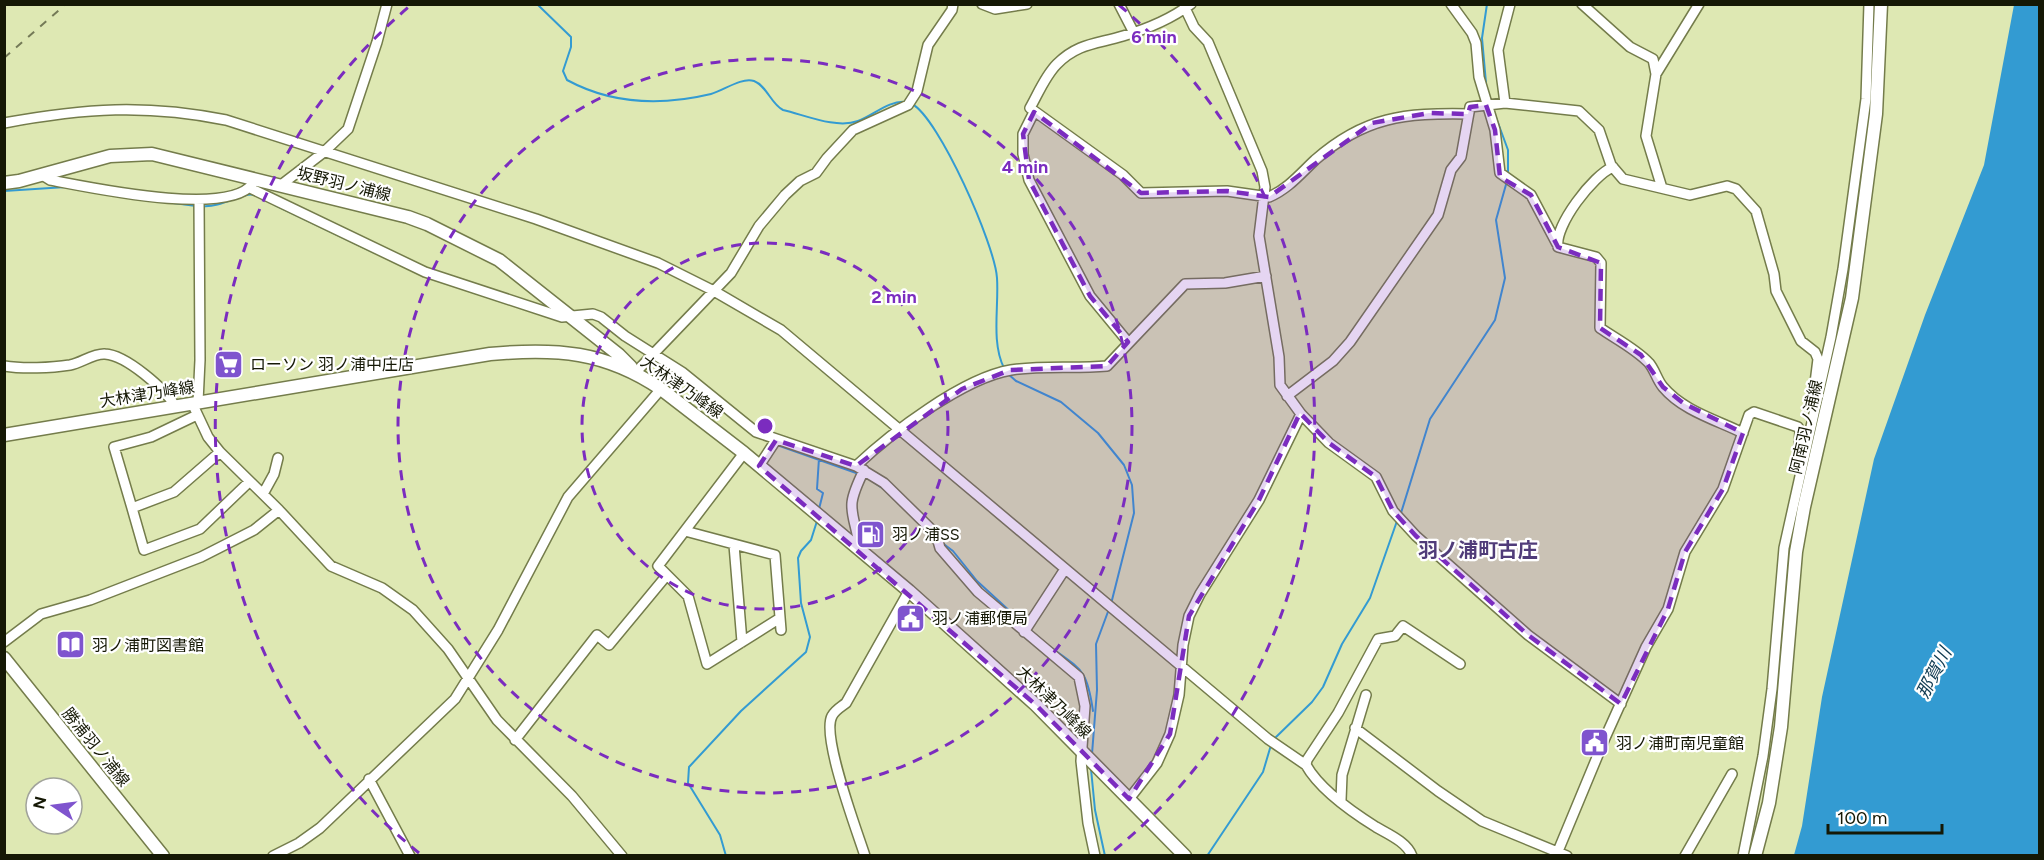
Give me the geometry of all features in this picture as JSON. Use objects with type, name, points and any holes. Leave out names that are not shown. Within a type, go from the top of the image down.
[{"type":"main road","name":"阿南羽ノ浦線","points":[[1755,855],[1769,803],[1781,727],[1797,552],[1804,507],[1852,298],[1876,114],[1881,4]]},
{"type":"main road","name":"坂野羽ノ浦線","points":[[4,183],[110,156],[133,154],[172,158],[253,183],[281,184],[408,217],[457,237],[499,260],[619,355],[635,371]]},
{"type":"main road","name":"大林津乃峰線","points":[[4,435],[490,354],[527,351],[585,357],[635,371],[744,453],[909,591],[1036,705],[1185,855]]},
{"type":"main road","name":"勝浦羽ノ浦線","points":[[4,658],[163,855]]},
{"type":"street","points":[[281,184],[324,152],[348,129],[353,120],[387,4]]},
{"type":"street","points":[[635,371],[731,273],[759,226],[800,181],[816,173],[853,130],[910,102],[917,91],[928,45],[952,10],[953,4]]},
{"type":"street","points":[[982,4],[995,9],[1015,8],[1027,4]]},
{"type":"street","points":[[1119,4],[1134,33]]},
{"type":"street","points":[[1451,4],[1472,33],[1476,43],[1479,77],[1495,130],[1500,173],[1531,195],[1557,244],[1564,250],[1596,257],[1601,263],[1600,328],[1641,355],[1651,365],[1663,387],[1683,403],[1698,414],[1743,434]]},
{"type":"street","points":[[1504,103],[1498,50],[1510,4]]},
{"type":"street","points":[[1582,4],[1630,47],[1653,59],[1656,74],[1646,136],[1662,188]]},
{"type":"street","points":[[1656,74],[1699,4]]},
{"type":"street","points":[[1743,855],[1763,756],[1772,689],[1784,548],[1819,395],[1843,269],[1866,99],[1869,4]]},
{"type":"street","points":[[1468,114],[1429,113],[1372,123],[1350,134],[1316,160],[1294,182],[1274,195],[1263,196],[1227,191],[1141,193],[1123,175],[1030,108],[1055,66],[1069,54],[1095,41],[1134,33],[1188,6],[1194,27],[1208,42],[1262,171],[1265,187],[1263,196],[1259,236],[1279,357],[1280,385],[1301,414],[1329,443],[1366,467],[1376,477],[1399,518],[1528,635],[1620,704]]},
{"type":"street","points":[[1287,396],[1333,361],[1350,342],[1437,215],[1451,170],[1461,157],[1470,107],[1504,103],[1584,113],[1604,138],[1613,167],[1623,179],[1690,195],[1727,186],[1736,189],[1756,211],[1774,274],[1776,291],[1801,341],[1815,352],[1818,359],[1814,392],[1819,395]]},
{"type":"street","points":[[4,123],[89,110],[137,108],[226,120],[536,219],[658,263],[714,291],[780,330],[1272,741],[1306,765],[1319,782],[1408,847],[1412,855]]},
{"type":"street","points":[[1034,112],[1023,134],[1023,154],[1029,180],[1090,296],[1128,342]]},
{"type":"street","points":[[1557,244],[1583,190],[1613,167]]},
{"type":"street","points":[[42,175],[51,180],[113,191],[199,200],[222,199],[253,183],[425,272],[513,303],[562,317],[593,314],[601,317],[651,356],[682,372],[750,428],[776,440],[860,468],[892,489],[939,541],[978,592],[1027,629],[1079,678],[1085,706],[1088,823],[1095,855]]},
{"type":"street","points":[[199,200],[200,360],[195,403],[197,416],[220,452],[279,510],[331,566],[382,588],[413,610],[448,649],[468,681],[515,740],[572,795],[622,855]]},
{"type":"street","points":[[860,549],[850,498],[860,468],[900,430],[962,388],[1006,371],[1055,365],[1087,368],[1107,366],[1185,284],[1225,283],[1266,276]]},
{"type":"street","points":[[4,366],[71,364],[103,354],[112,355],[155,382],[167,393],[175,406]]},
{"type":"street","points":[[273,855],[300,843],[320,828],[455,699],[468,681],[568,497],[661,389]]},
{"type":"street","points":[[1355,728],[1482,821],[1560,854],[1620,704],[1646,647],[1668,609],[1685,552],[1723,489],[1749,415],[1754,412],[1798,427],[1800,431],[1799,448],[1805,452]]},
{"type":"street","points":[[1130,799],[1167,745],[1174,724],[1183,667],[1183,645],[1190,616],[1200,594],[1259,500],[1301,414]]},
{"type":"street","points":[[197,416],[151,437],[114,447],[144,550],[200,529],[249,482]]},
{"type":"street","points":[[759,466],[776,440]]},
{"type":"street","points":[[132,508],[174,492],[220,452]]},
{"type":"street","points":[[744,453],[658,566],[688,596],[707,664],[780,618]]},
{"type":"street","points":[[263,494],[274,474],[278,458]]},
{"type":"street","points":[[4,642],[41,614],[90,600],[201,557],[254,530],[279,510]]},
{"type":"street","points":[[685,531],[775,555],[781,630]]},
{"type":"street","points":[[734,545],[742,642]]},
{"type":"street","points":[[1027,629],[1065,569]]},
{"type":"street","points":[[515,740],[597,635],[609,645],[667,575]]},
{"type":"street","points":[[866,855],[835,758],[831,717],[846,703],[853,692],[909,591]]},
{"type":"street","points":[[1306,765],[1312,750],[1338,712],[1378,639],[1395,636],[1403,626],[1460,664]]},
{"type":"street","points":[[1341,800],[1342,775],[1366,695]]},
{"type":"street","points":[[1685,855],[1732,774]]},
{"type":"street","points":[[369,779],[410,855]]},
{"type":"highlighted area","points":[[1486,105],[1495,130],[1500,177],[1531,195],[1558,247],[1601,263],[1600,328],[1641,355],[1663,387],[1683,403],[1743,433],[1723,489],[1685,552],[1668,609],[1621,704],[1528,635],[1416,536],[1393,511],[1376,477],[1329,443],[1300,413],[1259,500],[1189,616],[1170,734],[1129,799],[1036,705],[759,466],[776,440],[856,466],[962,389],[1010,370],[1107,366],[1128,342],[1090,296],[1029,180],[1023,134],[1034,112],[1141,193],[1227,191],[1269,197],[1372,123],[1429,113],[1468,114],[1470,107]]},
{"type":"water","name":"那賀川","points":[[2014,5],[2040,5],[2039,855],[1794,855],[1802,826],[1822,697],[1874,459],[1925,315],[1984,165]]},
{"type":"waterway","points":[[537,4],[571,37],[571,47],[563,71],[567,80],[620,99],[656,101],[692,98],[711,94],[749,80],[758,83],[783,110],[840,123],[858,121],[894,103],[906,102]]},
{"type":"waterway","points":[[1486,83],[1482,38],[1487,4]]},
{"type":"waterway","points":[[912,104],[923,114],[936,132],[950,157],[987,239],[997,278],[997,336],[1004,368]]},
{"type":"waterway","points":[[1494,112],[1508,150],[1508,175]]},
{"type":"waterway","points":[[1401,513],[1430,419],[1495,320],[1505,278],[1496,220],[1507,181]]},
{"type":"waterway","points":[[4,191],[66,187]]},
{"type":"waterway","points":[[202,206],[217,205],[245,195],[256,195]]},
{"type":"waterway","points":[[166,202],[196,206]]},
{"type":"waterway","points":[[275,205],[375,253]]},
{"type":"waterway","points":[[472,292],[555,319]]},
{"type":"waterway","points":[[1007,373],[1016,381],[1061,402],[1098,433],[1124,465],[1132,485],[1134,513],[1111,604]]},
{"type":"waterway","points":[[710,401],[752,434]]},
{"type":"waterway","points":[[777,445],[859,474]]},
{"type":"waterway","points":[[819,458],[817,489],[823,493],[819,509]]},
{"type":"waterway","points":[[872,481],[885,490]]},
{"type":"waterway","points":[[889,494],[934,538]]},
{"type":"waterway","points":[[726,856],[720,835],[688,783],[689,767],[741,711],[806,652],[810,637],[801,603],[798,558],[811,540],[817,521]]},
{"type":"waterway","points":[[1274,739],[1312,702],[1323,687],[1342,644],[1370,598],[1397,521]]},
{"type":"waterway","points":[[941,542],[953,551],[977,581],[1024,624]]},
{"type":"waterway","points":[[1092,754],[1097,690],[1096,644],[1109,609]]},
{"type":"waterway","points":[[1028,628],[1044,642]]},
{"type":"waterway","points":[[1049,646],[1081,672],[1088,686],[1093,711]]},
{"type":"waterway","points":[[1207,856],[1263,772],[1271,745]]},
{"type":"waterway","points":[[1091,769],[1095,810],[1105,856]]},
{"type":"railway","points":[[4,58],[66,4]]},
{"type":"place","name":"ローソン 羽ノ浦中庄店","points":[[229,364]]},
{"type":"place","name":"羽ノ浦SS","points":[[871,534]]},
{"type":"place","name":"羽ノ浦郵便局","points":[[911,618]]},
{"type":"place","name":"羽ノ浦町図書館","points":[[71,645]]},
{"type":"place","name":"羽ノ浦町南児童館","points":[[1595,743]]},
{"type":"district","name":"羽ノ浦町古庄","points":[[1478,550]]}]
